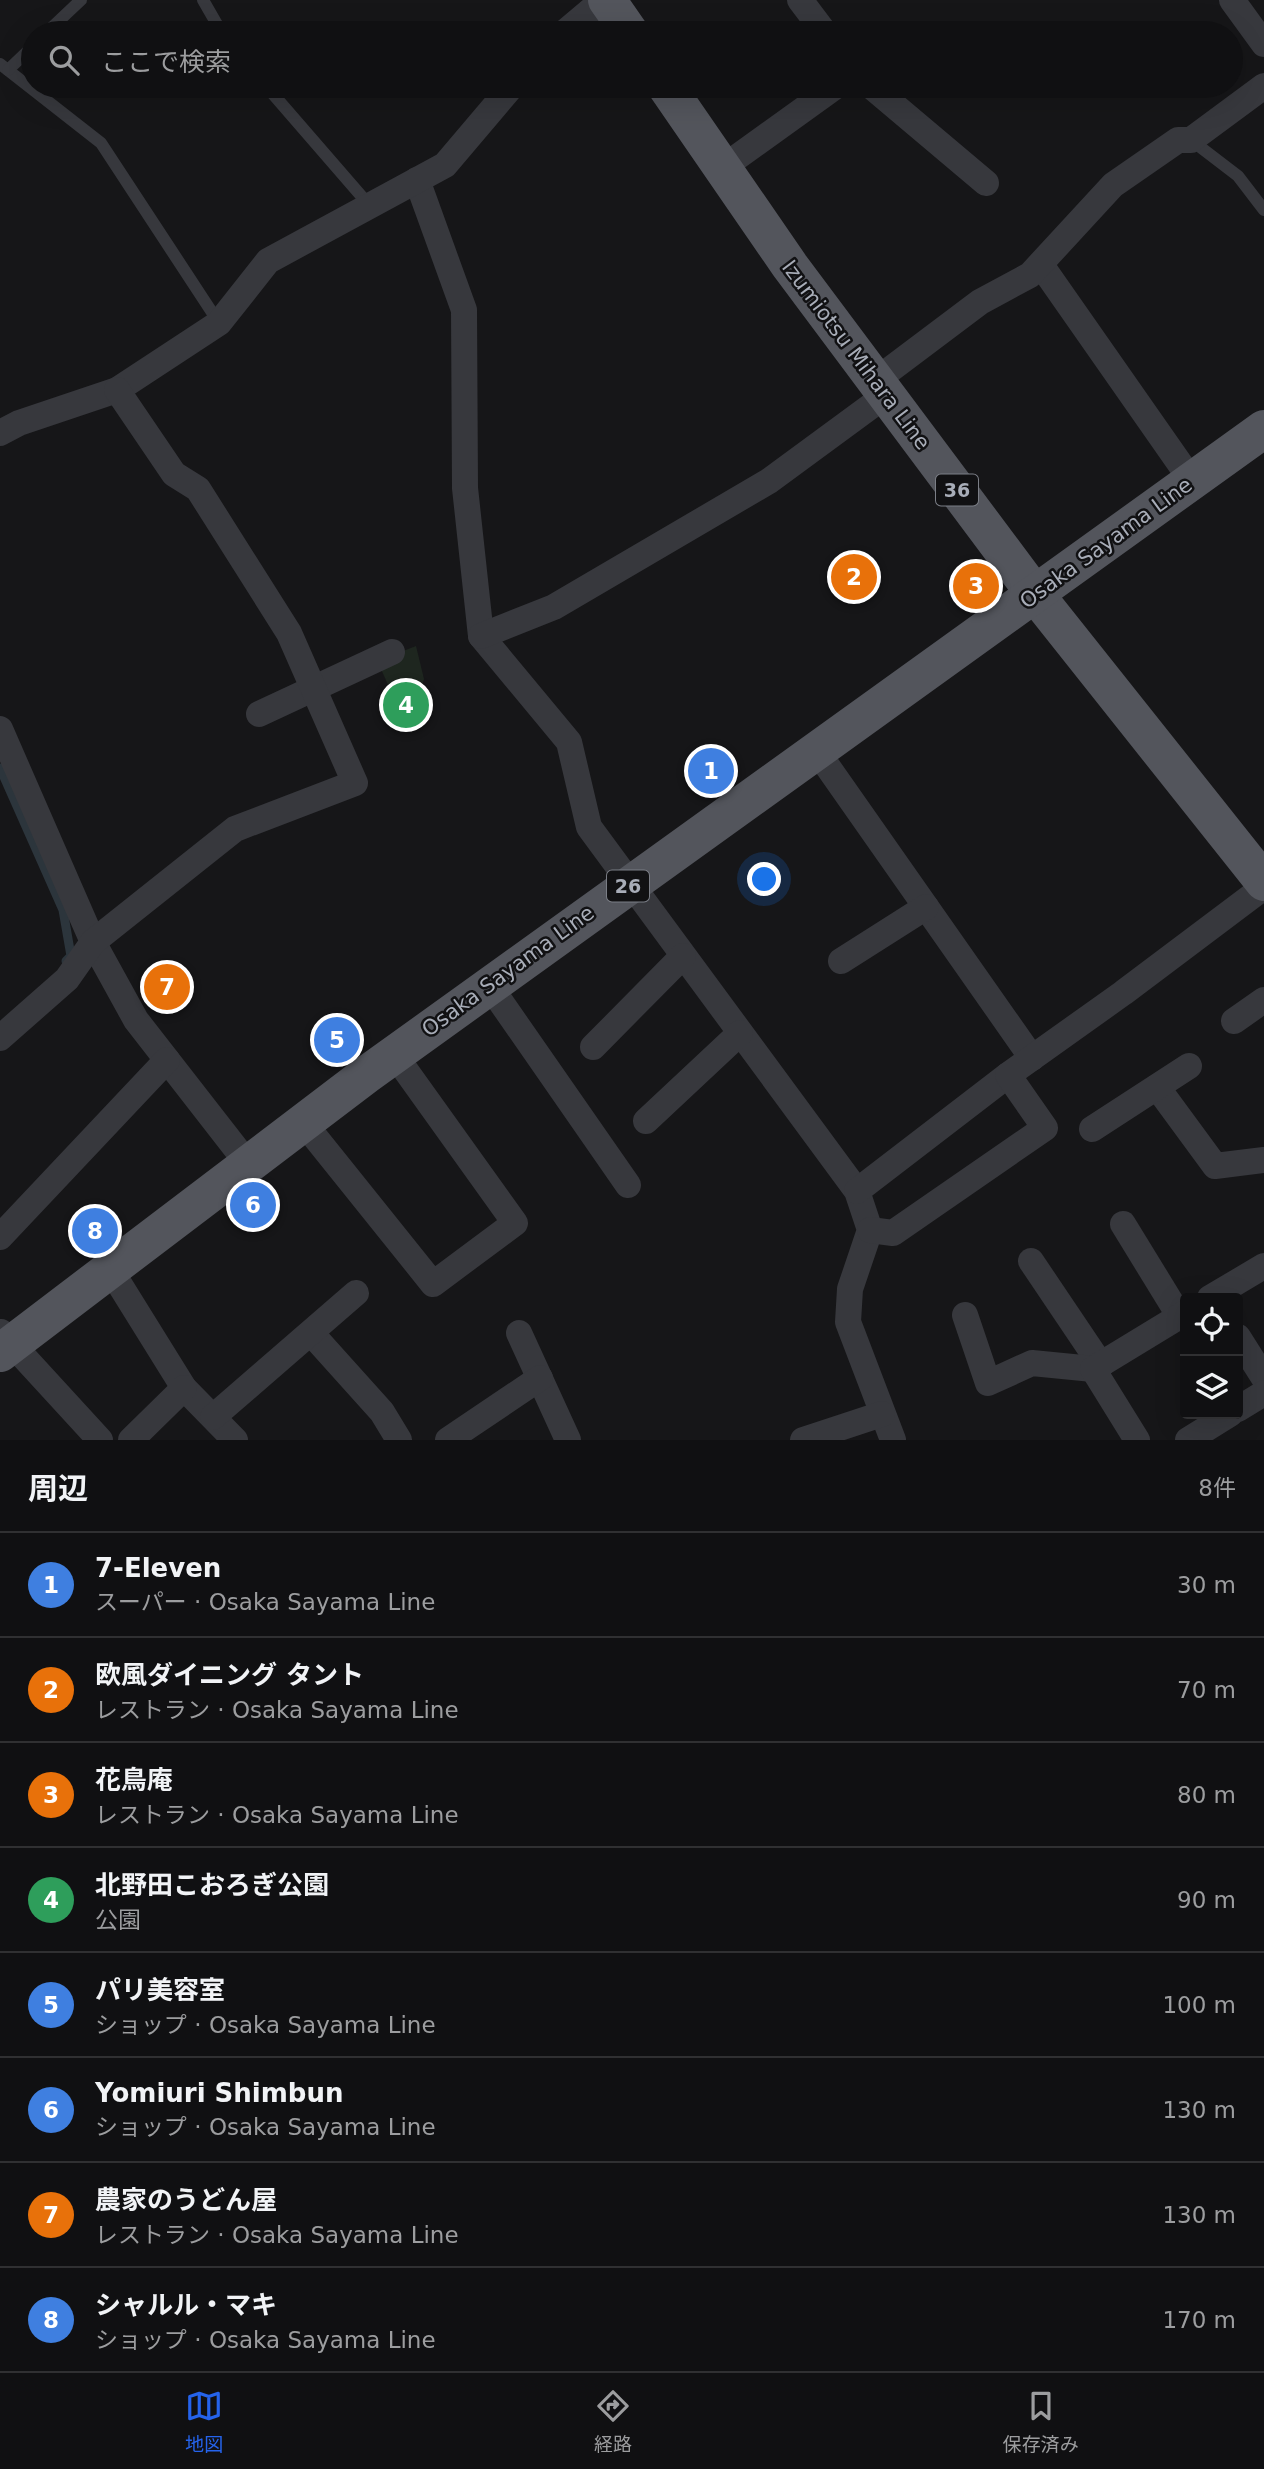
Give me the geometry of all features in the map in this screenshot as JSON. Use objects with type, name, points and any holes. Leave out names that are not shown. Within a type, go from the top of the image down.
[{"type":"main road","points":[[605,0],[621,21]]},
{"type":"main road","name":"Izumiotsu Mihara Line","points":[[674,98],[790,267],[880,388],[1035,594],[1264,882]]},
{"type":"main road","name":"Osaka Sayama Line","points":[[4,1343],[110,1269],[489,985],[1264,429]]},
{"type":"street","points":[[579,21],[605,0]]},
{"type":"street","points":[[800,0],[816,21]]},
{"type":"street","points":[[1233,0],[1264,44]]},
{"type":"street","points":[[481,636],[554,607],[769,481],[980,302],[1030,275],[1113,185],[1178,140],[1191,139],[1264,86]]},
{"type":"street","points":[[0,433],[19,423],[117,390],[219,323],[268,261],[445,165],[502,98]]},
{"type":"street","points":[[722,168],[819,98]]},
{"type":"street","points":[[885,98],[986,183]]},
{"type":"street","points":[[417,180],[464,310],[465,488],[481,636],[569,742],[589,827],[629,885],[857,1191],[870,1230],[850,1289],[848,1322],[893,1440]]},
{"type":"street","points":[[1041,265],[1192,481]]},
{"type":"street","points":[[0,1038],[67,979],[93,943],[235,829],[355,783],[289,633],[198,489],[174,474],[117,390]]},
{"type":"street","points":[[259,713],[393,652]]},
{"type":"street","points":[[0,729],[93,943],[136,1020],[248,1164]]},
{"type":"street","points":[[816,750],[1032,1058]]},
{"type":"street","points":[[857,1191],[1008,1074],[1123,993],[1264,887]]},
{"type":"street","points":[[841,961],[926,907]]},
{"type":"street","points":[[593,1047],[683,956]]},
{"type":"street","points":[[489,985],[628,1185]]},
{"type":"street","points":[[1234,1021],[1264,1000]]},
{"type":"street","points":[[646,1121],[740,1033]]},
{"type":"street","points":[[303,1122],[433,1284],[515,1223],[394,1054]]},
{"type":"street","points":[[0,1237],[167,1060]]},
{"type":"street","points":[[1093,1129],[1189,1066]]},
{"type":"street","points":[[870,1230],[892,1233],[1045,1128],[1008,1074]]},
{"type":"street","points":[[1157,1087],[1215,1166],[1264,1160]]},
{"type":"street","points":[[1123,1224],[1180,1310]]},
{"type":"street","points":[[1031,1261],[1097,1367],[1138,1440]]},
{"type":"street","points":[[1220,1293],[1264,1266]]},
{"type":"street","points":[[110,1269],[184,1388],[235,1440]]},
{"type":"street","points":[[213,1417],[356,1293]]},
{"type":"street","points":[[965,1315],[988,1382],[1032,1363],[1097,1367],[1180,1317]]},
{"type":"street","points":[[519,1333],[568,1440]]},
{"type":"street","points":[[311,1334],[382,1412],[399,1440]]},
{"type":"street","points":[[4,1343],[100,1440]]},
{"type":"street","points":[[1243,1345],[1264,1378]]},
{"type":"street","points":[[448,1440],[540,1378]]},
{"type":"street","points":[[131,1440],[184,1388]]},
{"type":"street","points":[[1243,1406],[1264,1392]]},
{"type":"street","points":[[803,1440],[882,1414]]},
{"type":"street","points":[[1188,1440],[1222,1419]]},
{"type":"lane","points":[[59,21],[81,0]]},
{"type":"lane","points":[[203,0],[215,21]]},
{"type":"lane","points":[[21,55],[4,67],[21,80]]},
{"type":"lane","points":[[44,98],[101,143],[219,323]]},
{"type":"lane","points":[[276,98],[370,206]]},
{"type":"lane","points":[[1191,139],[1238,176],[1264,210]]},
{"type":"shaded area","points":[[416,646],[424,679],[408,730],[381,669],[398,653]]},
{"type":"waterway","points":[[0,768],[63,910],[71,956],[66,961]]},
{"type":"place","name":"欧風ダイニング タント","points":[[854,577]]},
{"type":"place","name":"花鳥庵","points":[[976,586]]},
{"type":"place","name":"北野田こおろぎ公園","points":[[406,705]]},
{"type":"place","name":"7-Eleven","points":[[711,771]]},
{"type":"place","name":"農家のうどん屋","points":[[167,987]]},
{"type":"place","name":"パリ美容室","points":[[337,1040]]},
{"type":"place","name":"Yomiuri Shimbun","points":[[253,1205]]},
{"type":"place","name":"シャルル・マキ","points":[[95,1231]]}]
